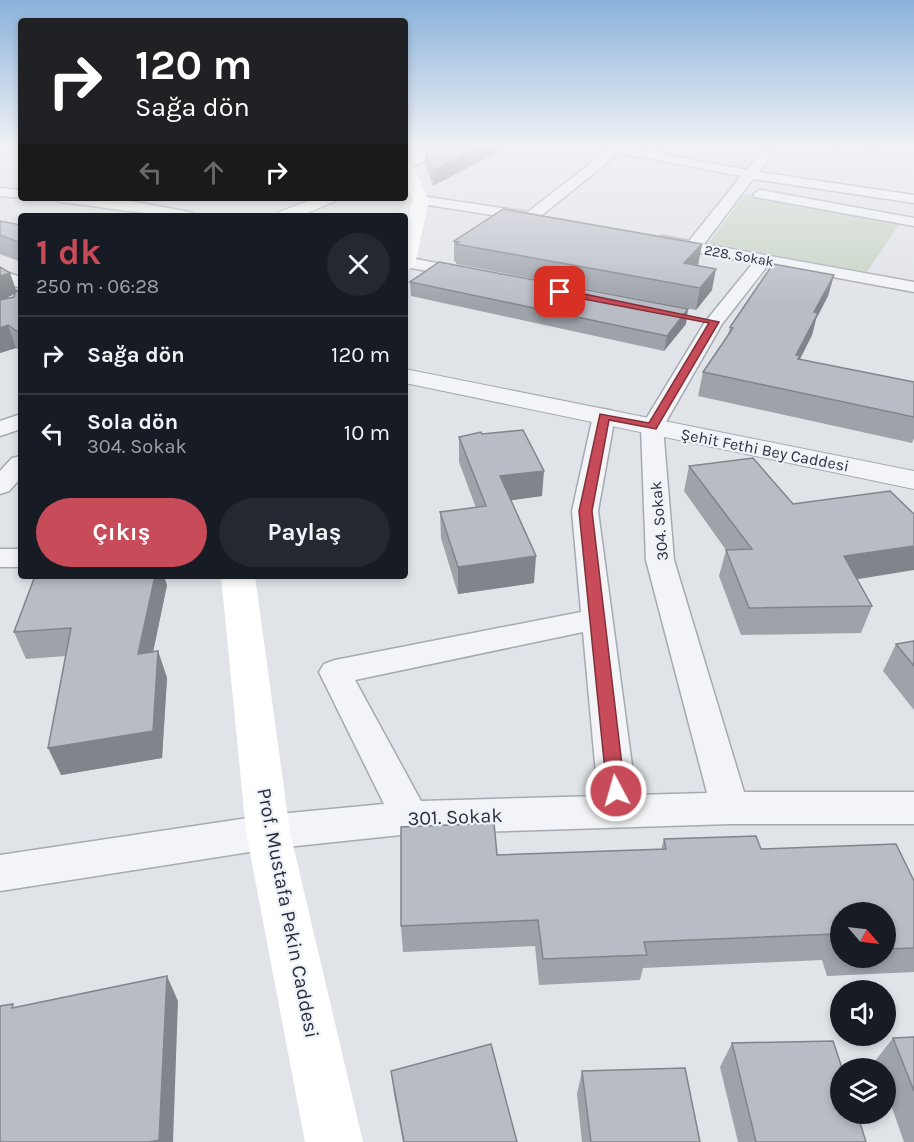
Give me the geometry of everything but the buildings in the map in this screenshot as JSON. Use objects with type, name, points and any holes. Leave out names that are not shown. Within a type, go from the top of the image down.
[{"type":"main road","points":[[408,255],[421,200]]},
{"type":"main road","points":[[292,213],[322,201]]},
{"type":"main road","name":"Prof. Mustafa Pekin Caddesi","points":[[238,579],[268,832],[334,1142]]},
{"type":"street","points":[[531,217],[555,198]]},
{"type":"street","points":[[693,247],[730,198]]},
{"type":"street","points":[[787,198],[914,222]]},
{"type":"street","points":[[421,200],[554,221]]},
{"type":"street","points":[[92,201],[173,213]]},
{"type":"street","points":[[123,204],[132,201]]},
{"type":"street","name":"228. Sokak","points":[[646,238],[914,287]]},
{"type":"street","points":[[652,427],[703,320],[764,260]]},
{"type":"street","points":[[408,263],[486,277]]},
{"type":"street","points":[[0,275],[18,282]]},
{"type":"street","name":"Şehit Fethi Bey Caddesi","points":[[408,377],[914,480]]},
{"type":"street","points":[[604,416],[585,511],[619,813]]},
{"type":"street","points":[[0,429],[18,422]]},
{"type":"street","name":"304. Sokak","points":[[652,427],[660,560],[730,808]]},
{"type":"street","points":[[0,486],[18,466]]},
{"type":"street","points":[[0,558],[18,558]]},
{"type":"street","points":[[410,818],[335,672],[596,619]]},
{"type":"street","name":"301. Sokak","points":[[0,873],[268,832],[410,818],[730,808],[914,808]]},
{"type":"green space","points":[[742,198],[768,198],[900,223],[867,272],[709,243]]},
{"type":"route","points":[[560,292],[714,322],[652,427],[604,416],[585,511],[616,791]]}]
